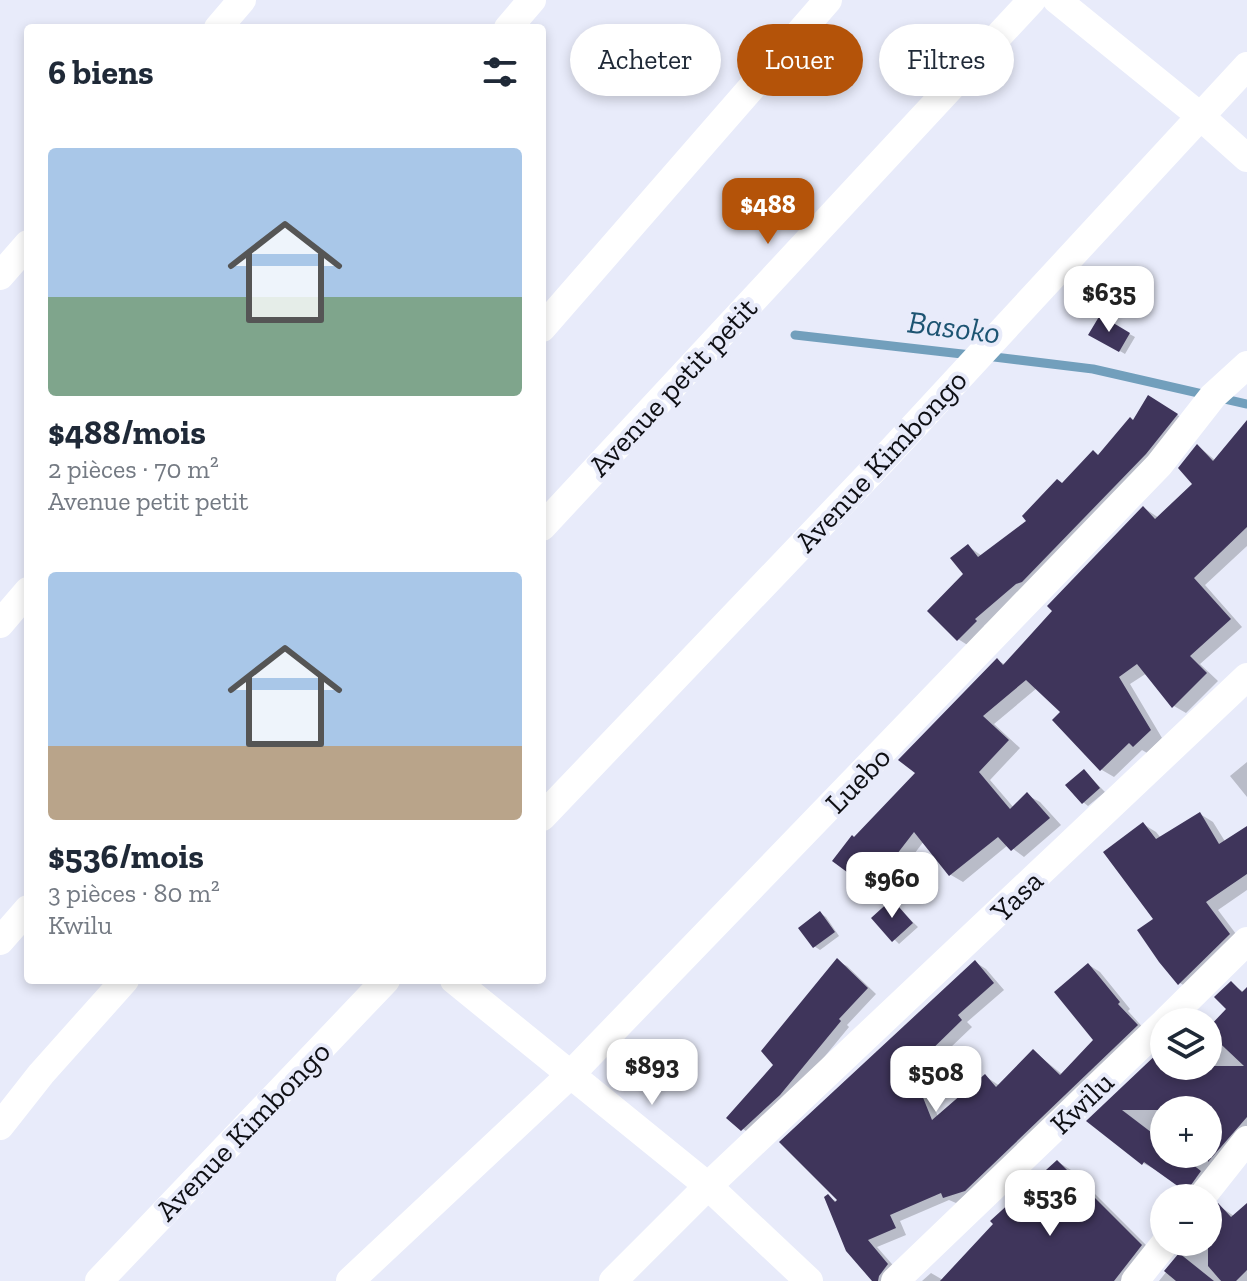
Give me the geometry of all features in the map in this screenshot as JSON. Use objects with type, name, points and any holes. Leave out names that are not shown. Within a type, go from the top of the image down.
[{"type":"street","points":[[221,24],[242,0]]},
{"type":"street","points":[[511,24],[532,0]]},
{"type":"street","points":[[546,323],[828,0]]},
{"type":"street","name":"Avenue petit petit","points":[[546,523],[1032,0]]},
{"type":"street","points":[[1057,0],[1247,158]]},
{"type":"street","name":"Avenue Kimbongo","points":[[546,813],[882,461],[1247,66]]},
{"type":"street","points":[[0,276],[24,249]]},
{"type":"street","name":"Luebo","points":[[350,1281],[570,1075],[1159,465],[1213,396],[1247,365]]},
{"type":"street","points":[[9,620],[24,597]]},
{"type":"street","name":"Yasa","points":[[613,1281],[708,1186],[1247,677]]},
{"type":"street","points":[[0,941],[24,914]]},
{"type":"street","name":"Kwilu","points":[[1178,1008],[1247,941]]},
{"type":"street","points":[[0,1126],[41,1074],[121,984]]},
{"type":"street","name":"Avenue Kimbongo","points":[[99,1281],[382,984]]},
{"type":"street","points":[[459,984],[708,1186],[809,1281]]},
{"type":"street","name":"Kwilu","points":[[895,1281],[1150,1035]]},
{"type":"street","points":[[1212,1184],[1247,1140]]},
{"type":"street","points":[[1135,1281],[1155,1256]]},
{"type":"building","points":[[1100,315],[1130,333],[1119,352],[1088,335]]},
{"type":"building","points":[[1148,395],[1178,414],[1146,454],[1022,582],[975,619],[977,621],[957,641],[927,611],[963,574],[950,558],[968,544],[978,557],[1026,521],[1022,516],[1057,479],[1062,483],[1093,450],[1098,455],[1130,417],[1133,420]]},
{"type":"building","points":[[1247,420],[1247,527],[1194,578],[1231,619],[1190,656],[1207,673],[1172,708],[1137,664],[1119,677],[1151,730],[1133,747],[1129,743],[1100,771],[1052,720],[1060,712],[1026,680],[983,716],[1009,740],[979,772],[1010,809],[1027,792],[1050,818],[1011,851],[998,837],[949,876],[914,832],[870,889],[832,861],[852,835],[854,837],[915,773],[898,760],[997,658],[1003,665],[1052,611],[1047,606],[1143,506],[1155,519],[1192,484],[1178,468],[1197,444],[1213,461]]},
{"type":"building","points":[[1084,769],[1100,788],[1082,804],[1065,785]]},
{"type":"building","points":[[1200,812],[1219,844],[1247,826],[1247,874],[1206,902],[1230,934],[1178,985],[1137,930],[1153,919],[1103,852],[1143,822],[1156,839]]},
{"type":"building","points":[[892,899],[913,923],[892,942],[871,918]]},
{"type":"building","points":[[820,911],[835,932],[813,948],[798,928]]},
{"type":"building","points":[[837,958],[868,988],[839,1019],[841,1021],[780,1095],[741,1131],[726,1118],[773,1065],[761,1051]]},
{"type":"building","points":[[975,960],[994,983],[958,1015],[962,1020],[919,1062],[923,1067],[914,1075],[932,1120],[985,1074],[996,1087],[1033,1049],[1060,1075],[1093,1040],[1054,992],[1088,963],[1138,1025],[965,1191],[943,1198],[941,1193],[890,1215],[896,1228],[868,1240],[888,1264],[878,1281],[872,1281],[846,1251],[824,1197],[828,1194],[835,1202],[837,1200],[779,1142]]},
{"type":"building","points":[[1231,981],[1242,992],[1247,987],[1247,1117],[1222,1146],[1222,1096],[1150,1096],[1150,1110],[1122,1110],[1150,1131],[1150,1166],[1144,1162],[1142,1165],[1086,1121],[1150,1060],[1150,1080],[1222,1080],[1222,1066],[1244,1066],[1222,1045],[1222,1013],[1226,1009],[1214,997]]},
{"type":"building","points":[[1057,1160],[1142,1245],[1114,1281],[940,1281],[993,1224],[990,1221]]},
{"type":"building","points":[[1152,1168],[1197,1168],[1201,1171],[1192,1184],[1175,1184]]},
{"type":"building","points":[[1247,1203],[1247,1270],[1236,1281],[1221,1281],[1208,1266],[1208,1256],[1222,1256],[1222,1207],[1231,1217]]},
{"type":"building","points":[[1176,1256],[1183,1256],[1214,1281],[1176,1281],[1164,1271]]},
{"type":"waterway","name":"Basoko","points":[[795,335],[971,355]]},
{"type":"waterway","name":"Basoko","points":[[986,356],[1093,369],[1247,404]]}]
